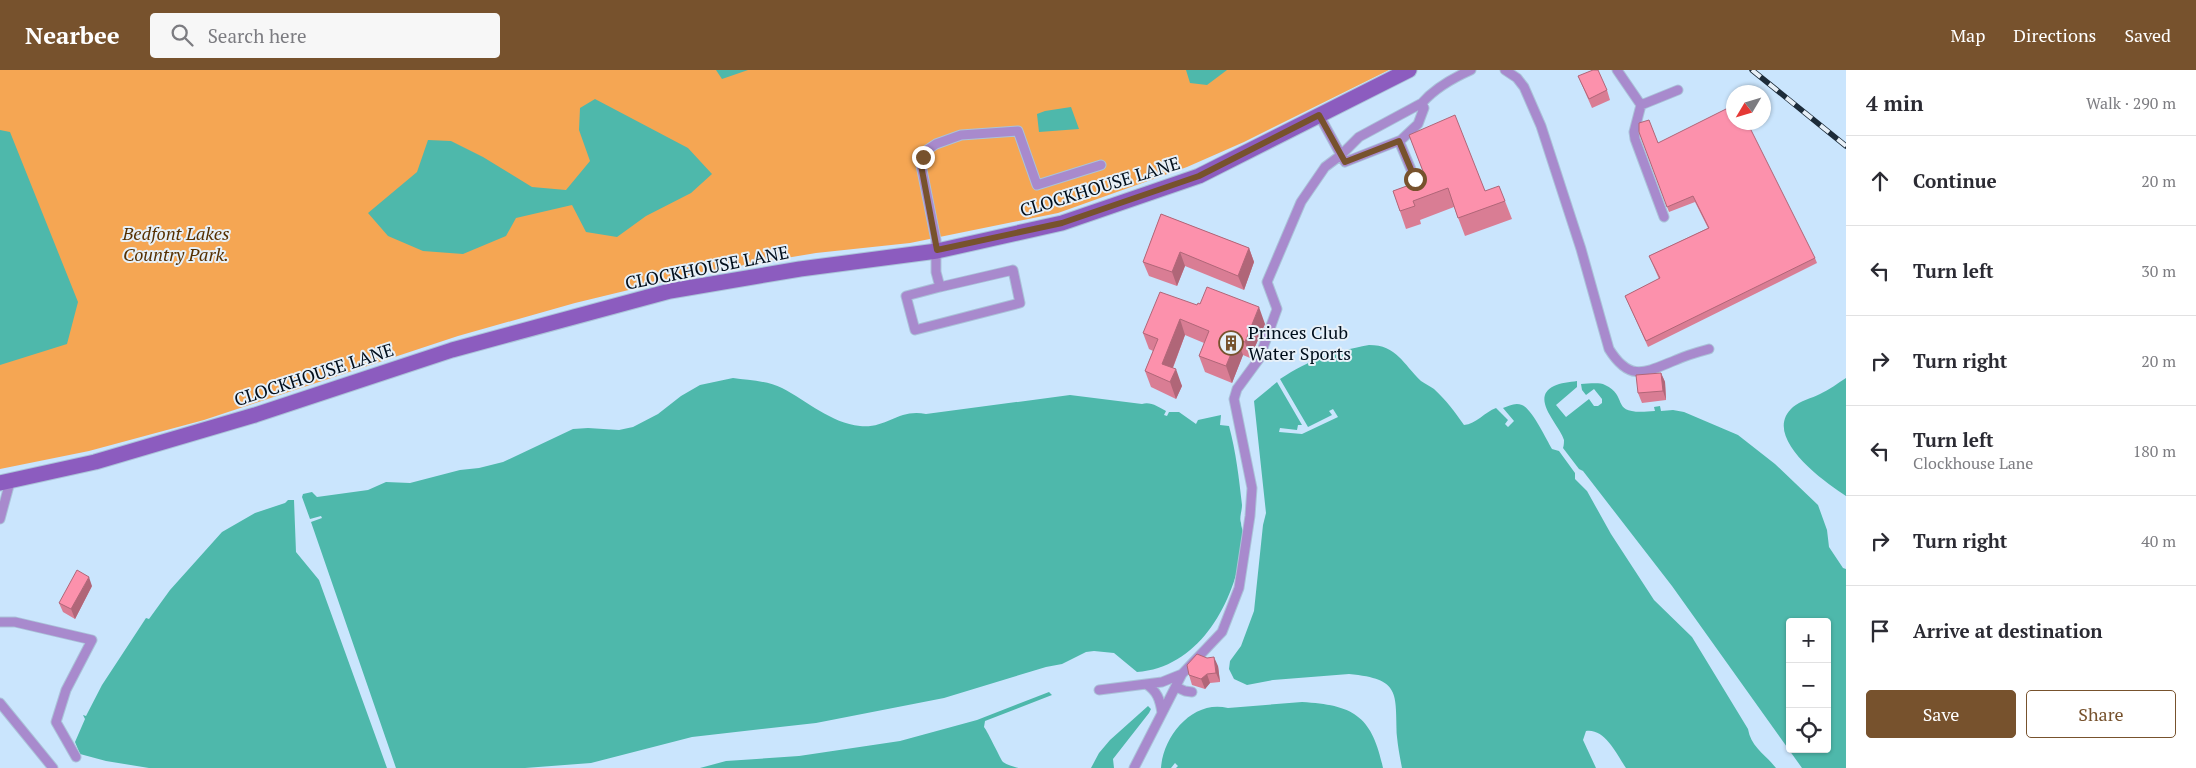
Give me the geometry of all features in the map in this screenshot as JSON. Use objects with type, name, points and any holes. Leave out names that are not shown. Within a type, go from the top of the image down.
[{"type":"main road","name":"CLOCKHOUSE LANE","points":[[5,482],[95,462],[255,415],[452,350],[670,291],[800,269],[937,250],[1062,223],[1199,176],[1409,70]]},
{"type":"lane","points":[[1134,768],[1182,674],[1222,632],[1238,588],[1250,516],[1252,488],[1234,399],[1237,389],[1258,359],[1277,309],[1267,282],[1301,202],[1325,167],[1342,155],[1359,137],[1422,102],[1429,94],[1442,85],[1471,70]]},
{"type":"lane","points":[[1505,70],[1517,78],[1524,87],[1541,126],[1581,249],[1609,349],[1613,356],[1627,368],[1636,372],[1647,372],[1687,355],[1709,350]]},
{"type":"lane","points":[[1616,70],[1641,105]]},
{"type":"lane","points":[[1641,105],[1678,90]]},
{"type":"lane","points":[[1319,115],[1345,162],[1399,141],[1418,124],[1424,108],[1422,102]]},
{"type":"lane","points":[[1641,105],[1634,139],[1664,217]]},
{"type":"lane","points":[[940,287],[936,272],[937,250],[921,165],[928,150],[936,144],[961,135],[1018,131],[1037,185],[1101,165]]},
{"type":"lane","points":[[1399,141],[1415,179]]},
{"type":"lane","points":[[1013,270],[1020,303],[915,330],[906,296],[940,287],[1013,270]]},
{"type":"lane","points":[[0,519],[5,482]]},
{"type":"lane","points":[[0,622],[15,622],[92,640],[66,690],[56,722],[76,757]]},
{"type":"lane","points":[[1099,690],[1162,682],[1182,674]]},
{"type":"lane","points":[[1145,684],[1154,689],[1160,698],[1162,713]]},
{"type":"lane","points":[[1176,687],[1192,692]]},
{"type":"lane","points":[[0,704],[53,768]]},
{"type":"green space","name":"Bedfont Lakes Country Park.","points":[[0,70],[1389,70],[1244,142],[1187,167],[1058,213],[910,243],[816,253],[703,272],[575,303],[458,336],[204,420],[89,451],[0,469]]},
{"type":"shaded area","points":[[716,70],[748,70],[722,79]]},
{"type":"shaded area","points":[[1186,70],[1227,70],[1207,85],[1190,83]]},
{"type":"shaded area","points":[[595,99],[688,148],[712,174],[691,193],[646,216],[617,237],[586,232],[572,205],[516,218],[506,236],[463,254],[423,251],[388,236],[368,213],[417,172],[428,140],[451,141],[483,157],[532,187],[566,190],[590,161],[579,130],[580,108]]},
{"type":"shaded area","points":[[1071,107],[1079,129],[1039,132],[1037,114]]},
{"type":"shaded area","points":[[0,130],[10,132],[78,302],[67,344],[0,365]]},
{"type":"shaded area","points":[[1369,345],[1386,348],[1399,357],[1421,381],[1434,389],[1442,397],[1464,425],[1473,422],[1496,408],[1508,420],[1505,424],[1508,427],[1514,421],[1503,408],[1517,404],[1522,405],[1530,412],[1552,449],[1559,451],[1575,473],[1575,479],[1587,491],[1611,534],[1654,600],[1692,637],[1748,729],[1752,741],[1776,768],[1626,768],[1605,738],[1593,731],[1586,731],[1583,740],[1596,768],[1402,768],[1397,737],[1395,699],[1387,685],[1379,680],[1349,674],[1273,680],[1247,685],[1234,679],[1229,669],[1230,661],[1241,646],[1254,611],[1263,525],[1266,513],[1254,401],[1277,382],[1302,425],[1298,425],[1297,430],[1280,428],[1279,432],[1302,434],[1338,417],[1333,409],[1329,411],[1332,415],[1308,427],[1280,379],[1322,357]]},
{"type":"shaded area","points":[[733,378],[758,381],[782,388],[839,421],[860,426],[877,425],[908,414],[926,414],[1070,395],[1151,404],[1166,411],[1164,415],[1167,416],[1169,412],[1179,412],[1196,424],[1198,420],[1221,415],[1220,425],[1229,426],[1237,465],[1242,505],[1240,519],[1243,534],[1241,553],[1229,594],[1220,613],[1194,647],[1177,659],[1158,668],[1137,672],[1114,653],[1086,652],[1062,664],[1046,667],[944,698],[816,723],[692,737],[591,763],[525,768],[396,768],[311,522],[322,518],[321,516],[310,519],[302,497],[303,494],[312,492],[317,497],[368,490],[386,482],[410,483],[460,470],[479,468],[503,462],[573,429],[619,430],[633,427],[658,414],[681,396],[700,385]]},
{"type":"shaded area","points":[[1846,378],[1846,496],[1824,480],[1799,457],[1789,444],[1784,431],[1785,419],[1793,407]]},
{"type":"shaded area","points":[[1577,381],[1577,387],[1556,405],[1566,417],[1589,399],[1594,406],[1602,403],[1602,399],[1594,389],[1586,395],[1582,390],[1581,384],[1593,383],[1603,384],[1613,390],[1621,404],[1630,411],[1655,411],[1654,407],[1660,406],[1661,411],[1673,410],[1684,412],[1738,435],[1775,464],[1818,505],[1827,530],[1829,547],[1843,568],[1846,569],[1846,768],[1802,768],[1791,753],[1831,753],[1831,618],[1786,618],[1786,746],[1672,586],[1563,448],[1564,440],[1548,412],[1544,397],[1547,391],[1562,383]]},
{"type":"shaded area","points":[[288,500],[294,500],[296,552],[319,580],[387,768],[149,768],[106,761],[80,754],[75,742],[85,719],[83,715],[86,716],[102,685],[146,618],[149,619],[170,590],[222,532],[255,513],[285,503]]},
{"type":"shaded area","points":[[1049,692],[1052,695],[985,721],[984,727],[1003,762],[1018,768],[700,768],[726,761],[799,756],[900,741],[977,720]]},
{"type":"shaded area","points":[[1302,702],[1335,706],[1348,710],[1358,717],[1373,736],[1383,768],[1176,768],[1178,766],[1175,763],[1171,768],[1161,768],[1167,744],[1174,733],[1182,723],[1203,709]]},
{"type":"shaded area","points":[[1148,706],[1151,709],[1149,713],[1113,759],[1114,768],[1091,768],[1099,753],[1110,740]]},
{"type":"building","points":[[1598,70],[1607,90],[1589,99],[1578,76]]},
{"type":"building","points":[[1726,109],[1726,130],[1751,130],[1815,258],[1646,341],[1625,296],[1660,278],[1649,256],[1709,228],[1693,196],[1667,207],[1639,132],[1639,123],[1649,120],[1658,143]]},
{"type":"building","points":[[1455,115],[1485,191],[1499,186],[1505,201],[1458,218],[1448,188],[1413,201],[1415,206],[1400,211],[1393,191],[1426,179],[1409,135]]},
{"type":"building","points":[[1161,214],[1249,248],[1238,276],[1180,252],[1172,272],[1143,262]]},
{"type":"building","points":[[1207,287],[1259,307],[1245,342],[1237,339],[1226,366],[1199,356],[1209,331],[1180,319],[1162,364],[1176,369],[1170,382],[1145,371],[1158,339],[1143,333],[1160,292],[1197,305],[1198,303],[1200,304]]},
{"type":"building","points":[[1661,373],[1663,391],[1638,393],[1636,375]]},
{"type":"building","points":[[77,570],[89,577],[71,609],[59,603]]},
{"type":"building","points":[[1197,654],[1207,658],[1214,657],[1216,673],[1207,674],[1201,679],[1189,675],[1187,665]]},
{"type":"railway","points":[[1752,70],[1846,146]]},
{"type":"place","name":"Princes Club Water Sports","points":[[1231,343]]},
{"type":"route","points":[[923,157],[921,165],[937,250],[1062,223],[1199,176],[1319,115],[1345,162],[1399,141],[1415,179]]}]
